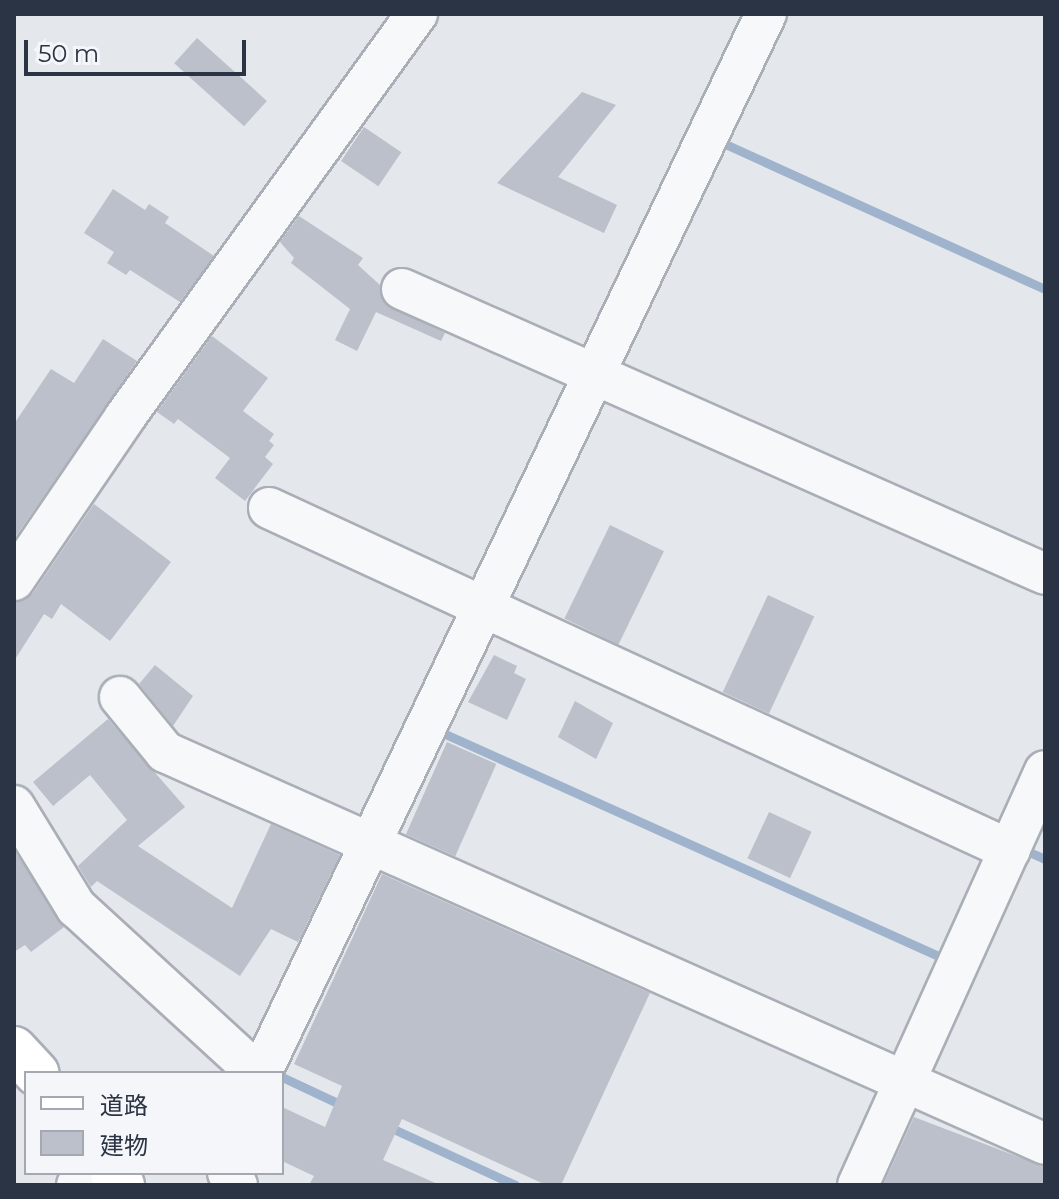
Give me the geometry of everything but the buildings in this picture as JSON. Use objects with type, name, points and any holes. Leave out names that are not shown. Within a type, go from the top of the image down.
[{"type":"main road","points":[[14,1049],[34,1071]]},
{"type":"street","points":[[14,580],[125,417],[417,14]]},
{"type":"street","points":[[260,1071],[485,611],[766,14]]},
{"type":"street","points":[[402,289],[1045,574]]},
{"type":"street","points":[[269,508],[485,611],[1010,850]]},
{"type":"street","points":[[120,697],[165,752],[374,842],[1045,1144]]},
{"type":"street","points":[[858,1185],[1045,771]]},
{"type":"street","points":[[14,806],[76,907],[257,1071]]},
{"type":"waterway","points":[[723,143],[1045,289]]},
{"type":"waterway","points":[[443,733],[945,959],[948,953]]},
{"type":"waterway","points":[[1020,848],[1045,859]]},
{"type":"waterway","points":[[284,1078],[344,1106]]},
{"type":"waterway","points":[[387,1126],[515,1185]]}]
